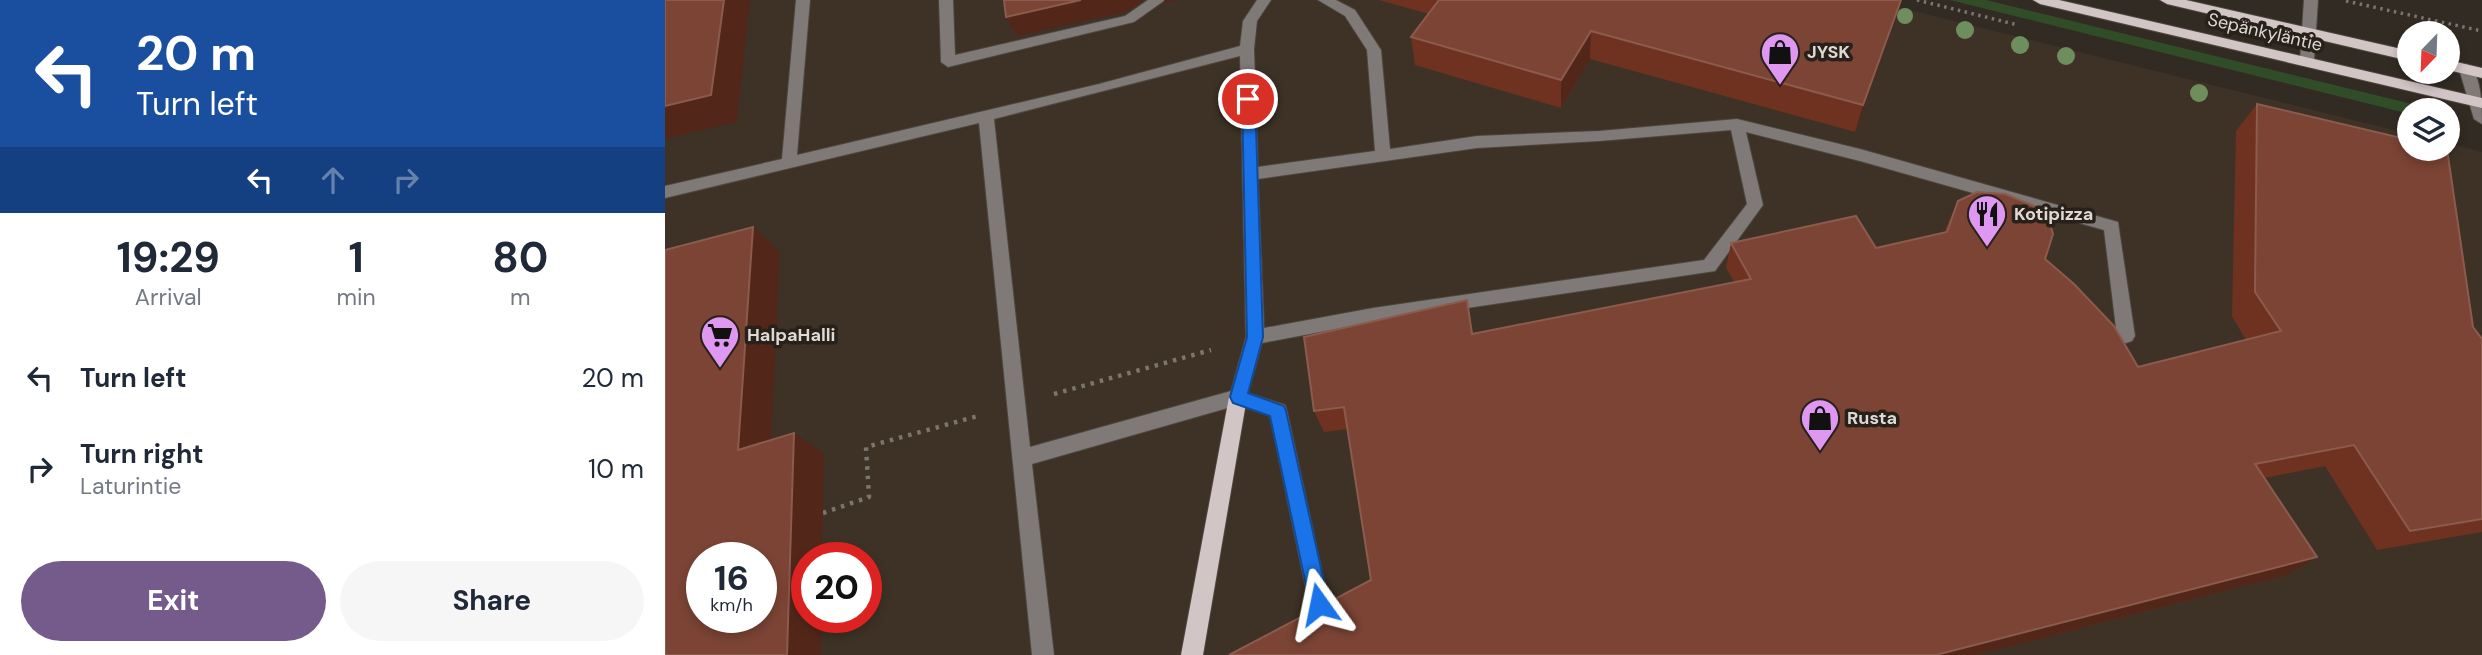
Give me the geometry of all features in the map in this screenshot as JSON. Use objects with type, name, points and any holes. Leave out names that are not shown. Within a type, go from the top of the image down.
[{"type":"main road","name":"Sepänkyläntie","points":[[2039,0],[2480,103]]},
{"type":"main road","name":"Sepänkyläntie","points":[[2167,0],[2397,53]]},
{"type":"main road","points":[[2461,68],[2482,73]]},
{"type":"main road","points":[[1192,655],[1238,397]]},
{"type":"street","points":[[789,162],[803,0]]},
{"type":"street","points":[[946,0],[948,62],[1129,19],[1158,0]]},
{"type":"street","points":[[1238,397],[1255,337],[1247,49],[1250,21],[1264,0]]},
{"type":"street","points":[[1325,0],[1350,13],[1374,50],[1383,156]]},
{"type":"street","points":[[2307,61],[2311,0]]},
{"type":"street","points":[[665,192],[986,117],[1247,49]]},
{"type":"street","points":[[2466,69],[2480,103],[2482,119]]},
{"type":"street","points":[[986,117],[1043,655]]},
{"type":"street","points":[[1251,174],[1478,142],[1599,136],[1737,124],[1860,155],[2112,226],[2126,336]]},
{"type":"street","points":[[1255,337],[1373,315],[1709,266],[1755,205],[1737,124]]},
{"type":"street","points":[[1022,458],[1238,397],[1278,411],[1319,604]]},
{"type":"path","points":[[2343,0],[2482,31]]},
{"type":"shaded area","points":[[665,0],[1869,0],[2397,131],[2397,161],[2460,161],[2460,146],[2482,152],[2482,655],[665,655]]},
{"type":"green space","points":[[1950,0],[1986,0],[2397,100],[2397,111]]},
{"type":"building","points":[[665,0],[724,0],[711,95],[665,106]]},
{"type":"building","points":[[1004,0],[1081,0],[1006,17]]},
{"type":"building","name":"JYSK","points":[[1439,0],[1901,0],[1863,105],[1591,31],[1561,80],[1411,37]]},
{"type":"building","name":"Rusta","points":[[2257,104],[2397,137],[2397,161],[2449,161],[2473,327],[2482,339],[2482,519],[2410,531],[2354,445],[2255,464],[2317,557],[1936,655],[1229,655],[1371,580],[1344,407],[1314,411],[1304,337],[1467,300],[1472,334],[1751,279],[1731,243],[1856,216],[1876,248],[1947,232],[1958,201],[1977,192],[2005,194],[2039,208],[2049,221],[2053,234],[2045,259],[2074,284],[2114,326],[2138,367],[2281,331],[2255,292]]},
{"type":"building","name":"HalpaHalli","points":[[753,227],[738,450],[794,433],[787,655],[665,655],[665,250]]},
{"type":"place","name":"JYSK","points":[[1780,86]]},
{"type":"place","name":"Kotipizza","points":[[1987,248]]},
{"type":"place","name":"HalpaHalli","points":[[720,369]]},
{"type":"place","name":"Rusta","points":[[1820,452]]},
{"type":"route","points":[[1248,99],[1255,337],[1238,397],[1278,411],[1319,604]]}]
